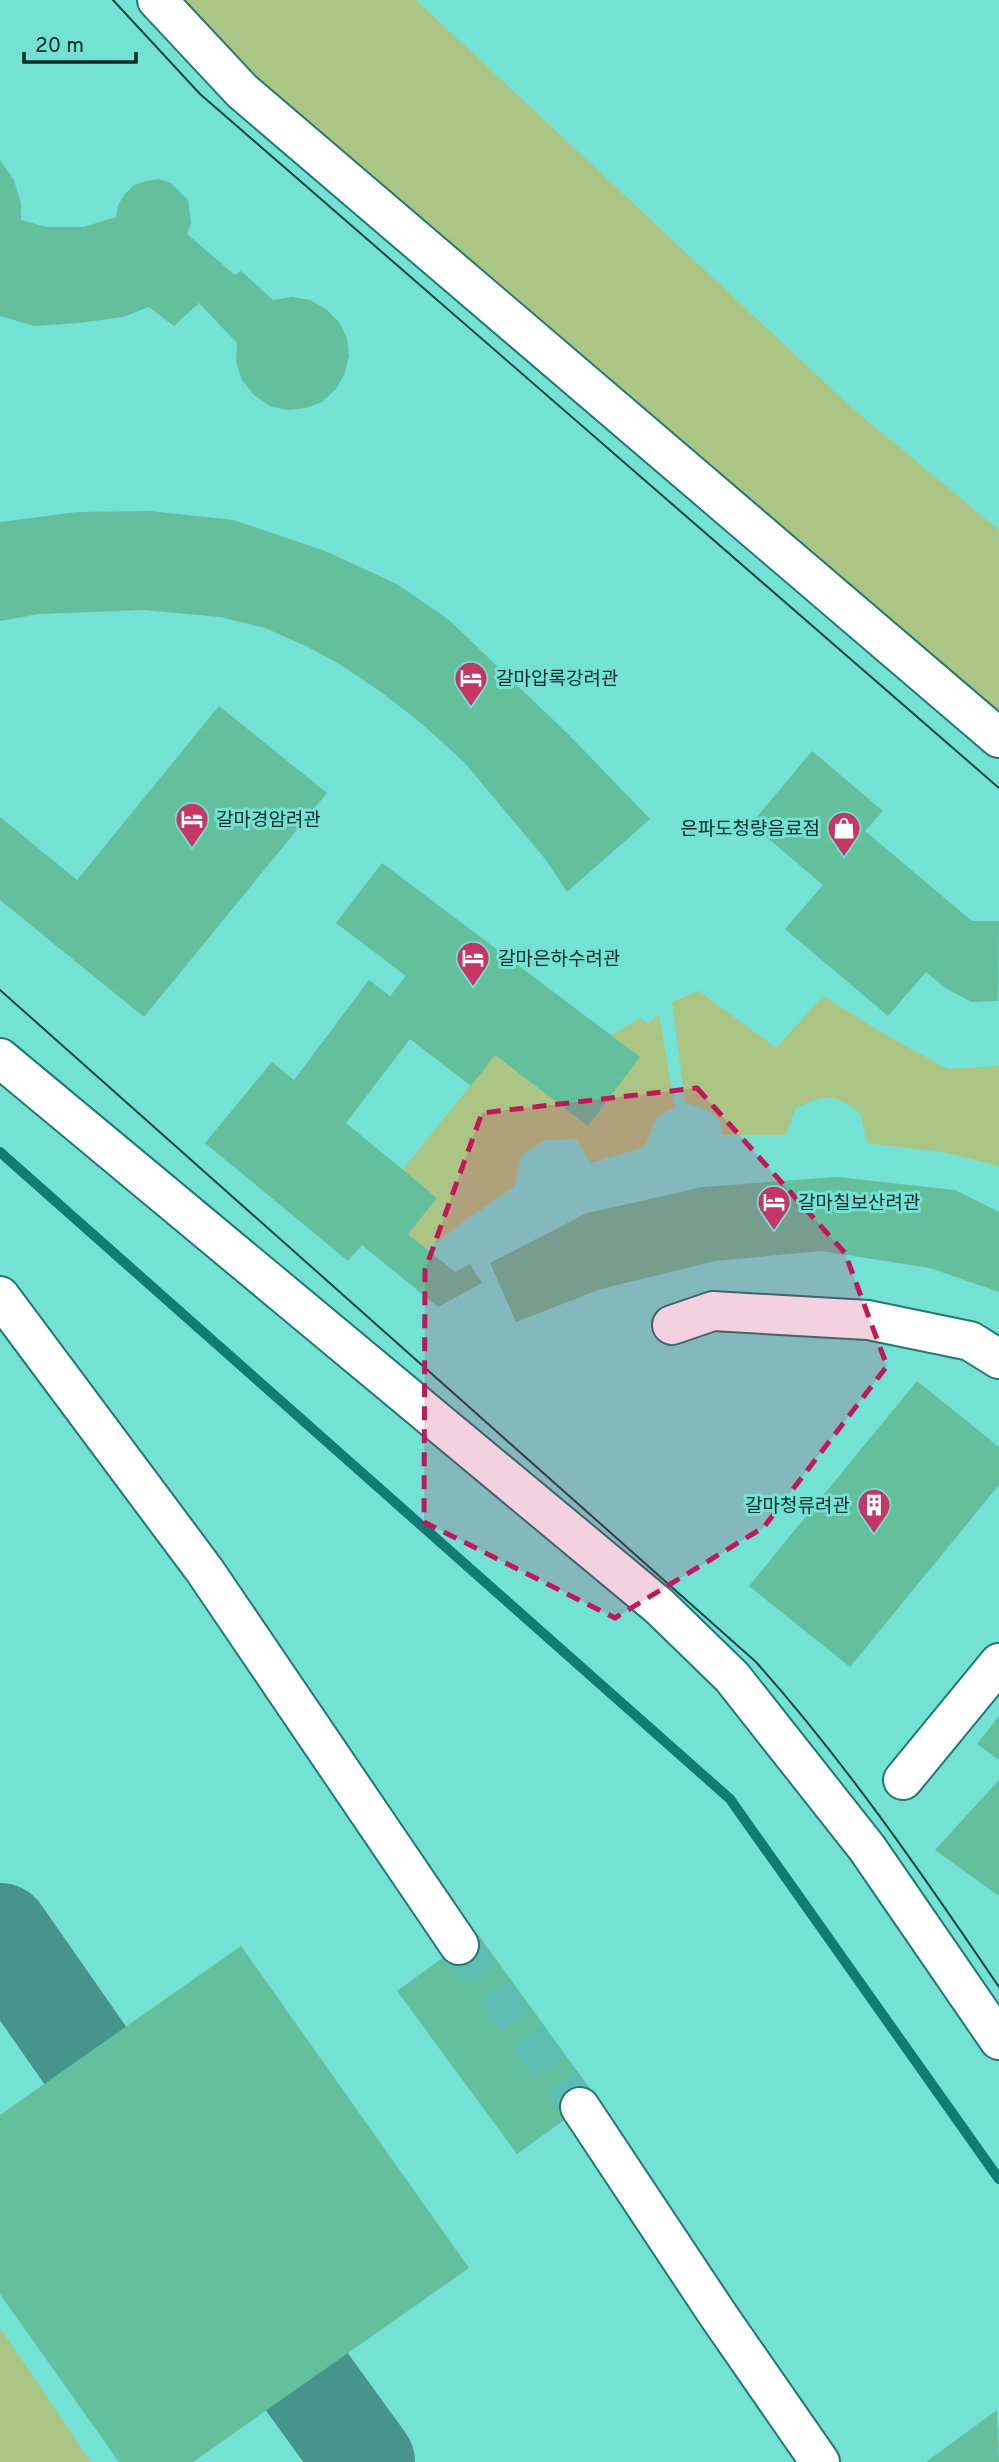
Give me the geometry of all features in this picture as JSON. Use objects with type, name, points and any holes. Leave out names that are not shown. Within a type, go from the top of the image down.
[{"type":"street","points":[[157,0],[242,91],[999,738]]},
{"type":"street","points":[[0,1058],[659,1606],[732,1676],[867,1848],[999,2040]]},
{"type":"street","points":[[0,1296],[205,1571],[459,1945]]},
{"type":"street","points":[[672,1325],[713,1311],[868,1320],[970,1341],[999,1359]]},
{"type":"street","points":[[903,1780],[999,1663]]},
{"type":"street","points":[[580,2107],[718,2315],[820,2462]]},
{"type":"highlighted area","points":[[697,1088],[845,1253],[887,1366],[764,1527],[615,1618],[424,1522],[425,1270],[482,1113]]},
{"type":"green space","points":[[157,0],[416,0],[852,408],[999,530],[999,712],[242,91]]},
{"type":"green space","points":[[699,991],[776,1048],[823,996],[948,1069],[999,1066],[999,1166],[943,1152],[867,1143],[860,1113],[843,1102],[829,1098],[814,1100],[795,1109],[786,1135],[723,1135],[720,1121],[716,1117],[685,1103],[672,1002]]},
{"type":"green space","points":[[659,1014],[675,1107],[656,1118],[645,1147],[591,1163],[576,1139],[545,1140],[521,1156],[514,1187],[412,1262],[353,1231],[495,1055],[588,1126],[639,1057],[611,1035],[641,1018],[648,1024]]},
{"type":"green space","points":[[0,2328],[91,2462],[0,2462]]},
{"type":"building","points":[[0,160],[14,180],[21,204],[21,220],[46,227],[84,227],[116,217],[118,205],[134,185],[159,179],[171,183],[188,200],[191,223],[187,234],[235,275],[241,271],[273,300],[292,297],[310,300],[326,309],[339,322],[347,338],[349,356],[345,373],[336,389],[322,402],[306,408],[287,410],[270,406],[254,395],[242,380],[236,362],[237,343],[199,303],[174,326],[149,307],[123,317],[34,326],[0,316]]},
{"type":"building","name":"갈마압록강려관","points":[[150,511],[233,520],[325,551],[397,584],[449,620],[571,737],[650,819],[567,892],[546,860],[464,762],[381,692],[308,647],[265,628],[220,617],[144,610],[39,614],[0,621],[0,522],[77,512]]},
{"type":"building","name":"갈마경암려관","points":[[219,706],[327,793],[144,1017],[0,900],[0,817],[77,880]]},
{"type":"building","name":"은파도청량음료점","points":[[812,751],[883,811],[865,831],[972,921],[999,921],[998,1001],[972,1002],[945,988],[926,972],[888,1016],[785,929],[823,885],[751,824]]},
{"type":"building","name":"갈마은하수려관","points":[[382,863],[640,1057],[588,1126],[495,1055],[471,1086],[410,1039],[346,1123],[437,1198],[408,1234],[455,1272],[470,1264],[482,1283],[438,1307],[362,1245],[348,1261],[205,1143],[272,1062],[294,1080],[369,980],[390,996],[406,976],[336,923]]},
{"type":"building","name":"갈마칠보산려관","points":[[837,1177],[955,1190],[999,1212],[999,1292],[930,1268],[821,1251],[715,1261],[601,1289],[516,1322],[490,1263],[587,1213],[703,1187]]},
{"type":"building","name":"갈마청류려관","points":[[917,1381],[999,1447],[999,1485],[850,1667],[749,1586]]},
{"type":"building","points":[[999,1716],[999,1760],[977,1744]]},
{"type":"building","points":[[999,1780],[999,1896],[935,1850]]},
{"type":"building","points":[[477,1933],[596,2097],[517,2154],[397,1991]]},
{"type":"building","points":[[241,1946],[469,2268],[193,2462],[119,2462],[0,2294],[0,2115]]},
{"type":"building","points":[[997,2410],[999,2462],[926,2462]]},
{"type":"waterway","points":[[0,1152],[730,1799],[999,2179]]},
{"type":"taxiway","points":[[0,1933],[85,2055]]},
{"type":"taxiway","points":[[307,2382],[365,2462]]},
{"type":"tunnel","points":[[459,1945],[580,2107]]},
{"type":"tram line","points":[[113,0],[200,94],[999,788]]},
{"type":"tram line","points":[[0,990],[756,1662],[852,1780],[999,1987]]},
{"type":"place","name":"갈마압록강려관","points":[[471,708]]},
{"type":"place","name":"갈마경암려관","points":[[192,849]]},
{"type":"place","name":"은파도청량음료점","points":[[844,858]]},
{"type":"place","name":"갈마은하수려관","points":[[473,988]]},
{"type":"place","name":"갈마칠보산려관","points":[[774,1232]]},
{"type":"place","name":"갈마청류려관","points":[[874,1535]]}]
